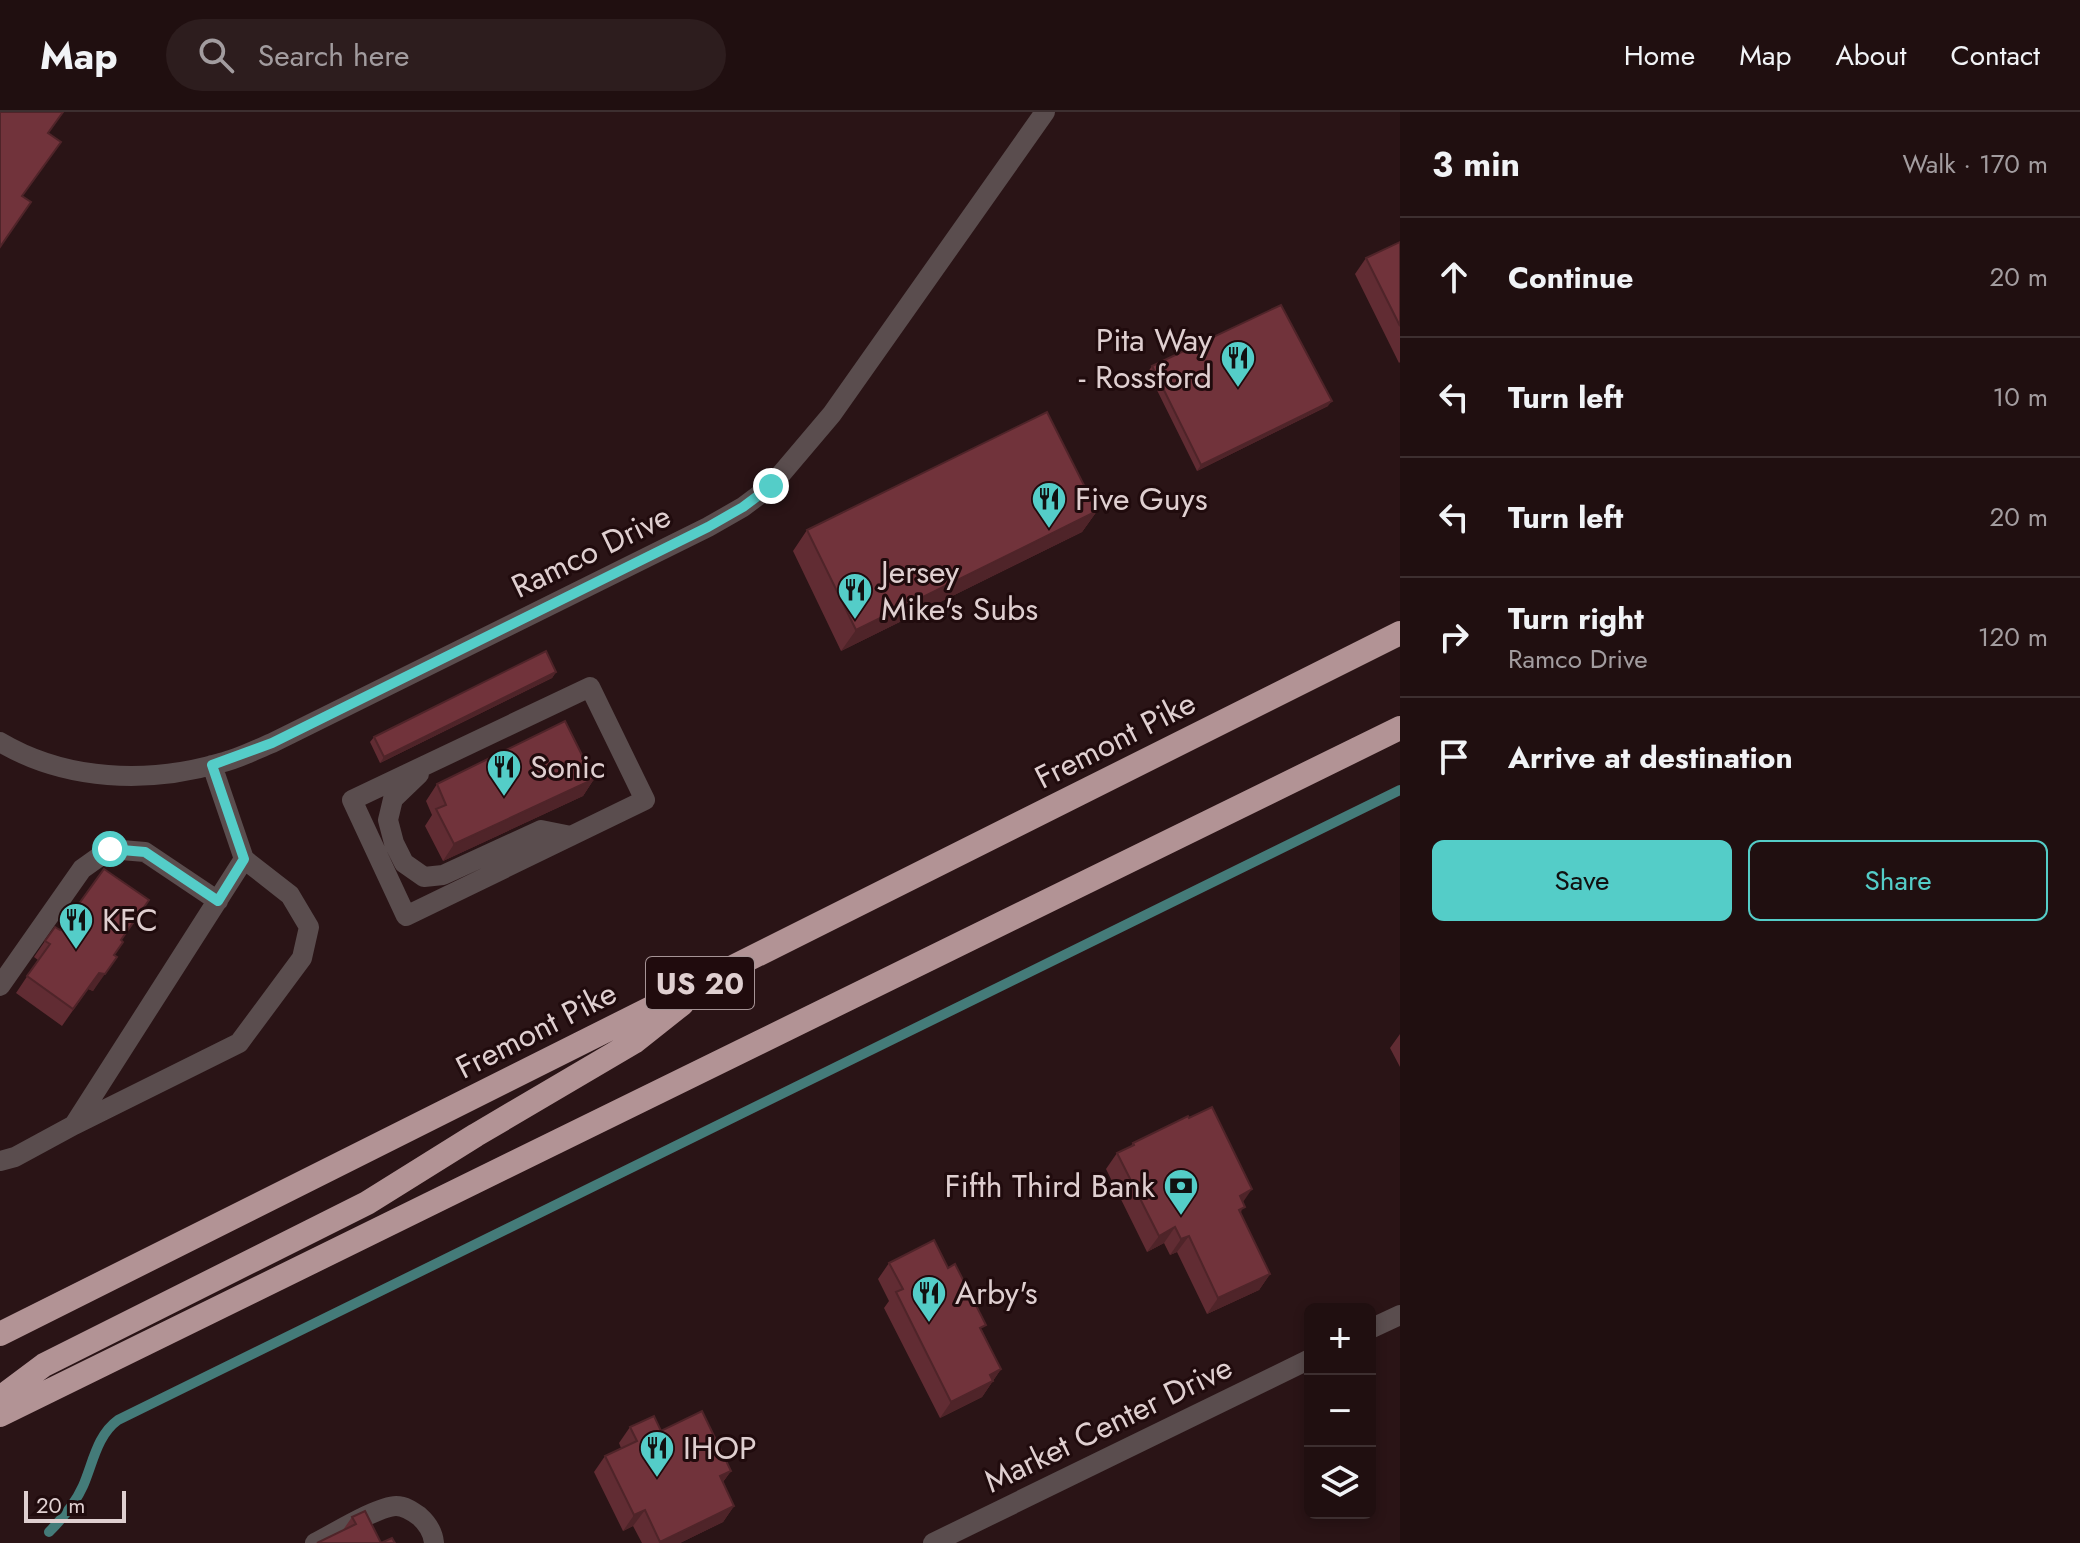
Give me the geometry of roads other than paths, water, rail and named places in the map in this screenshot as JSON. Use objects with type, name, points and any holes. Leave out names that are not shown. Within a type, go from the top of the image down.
[{"type":"highway","name":"Fremont Pike","points":[[0,1334],[1400,633]]},
{"type":"highway","name":"US 20","points":[[0,1415],[1400,728]]},
{"type":"highway","points":[[0,1398],[44,1365],[367,1203],[634,1042],[725,971]]},
{"type":"street","name":"Ramco Drive","points":[[0,742],[44,763],[91,775],[179,773],[212,765],[272,743],[743,507],[771,486],[832,414],[1045,112]]},
{"type":"street","points":[[590,687],[645,800],[406,916],[352,800],[434,761],[590,687]]},
{"type":"street","points":[[434,761],[393,799],[388,820],[404,863],[424,877],[443,875],[541,830],[571,836]]},
{"type":"street","points":[[0,1161],[15,1157],[239,1043],[302,958],[309,927],[290,895],[244,859],[212,765]]},
{"type":"street","points":[[0,986],[82,869],[110,849],[145,852],[218,901]]},
{"type":"street","points":[[74,1125],[244,859]]},
{"type":"street","points":[[1376,1326],[1400,1315]]},
{"type":"street","name":"Market Center Drive","points":[[933,1543],[1304,1362]]},
{"type":"street","points":[[315,1543],[376,1512],[395,1506],[410,1509],[423,1520],[435,1540]]},
{"type":"waterway","points":[[49,1532],[76,1499],[100,1441],[118,1420],[1400,790]]},
{"type":"place","name":"Pita Way - Rossford","points":[[1238,389]]},
{"type":"place","name":"Five Guys","points":[[1049,530]]},
{"type":"place","name":"Jersey Mike's Subs","points":[[855,621]]},
{"type":"place","name":"Sonic","points":[[504,798]]},
{"type":"place","name":"KFC","points":[[76,951]]},
{"type":"place","name":"Fifth Third Bank","points":[[1181,1217]]},
{"type":"place","name":"Arby's","points":[[929,1324]]},
{"type":"place","name":"IHOP","points":[[657,1479]]}]
